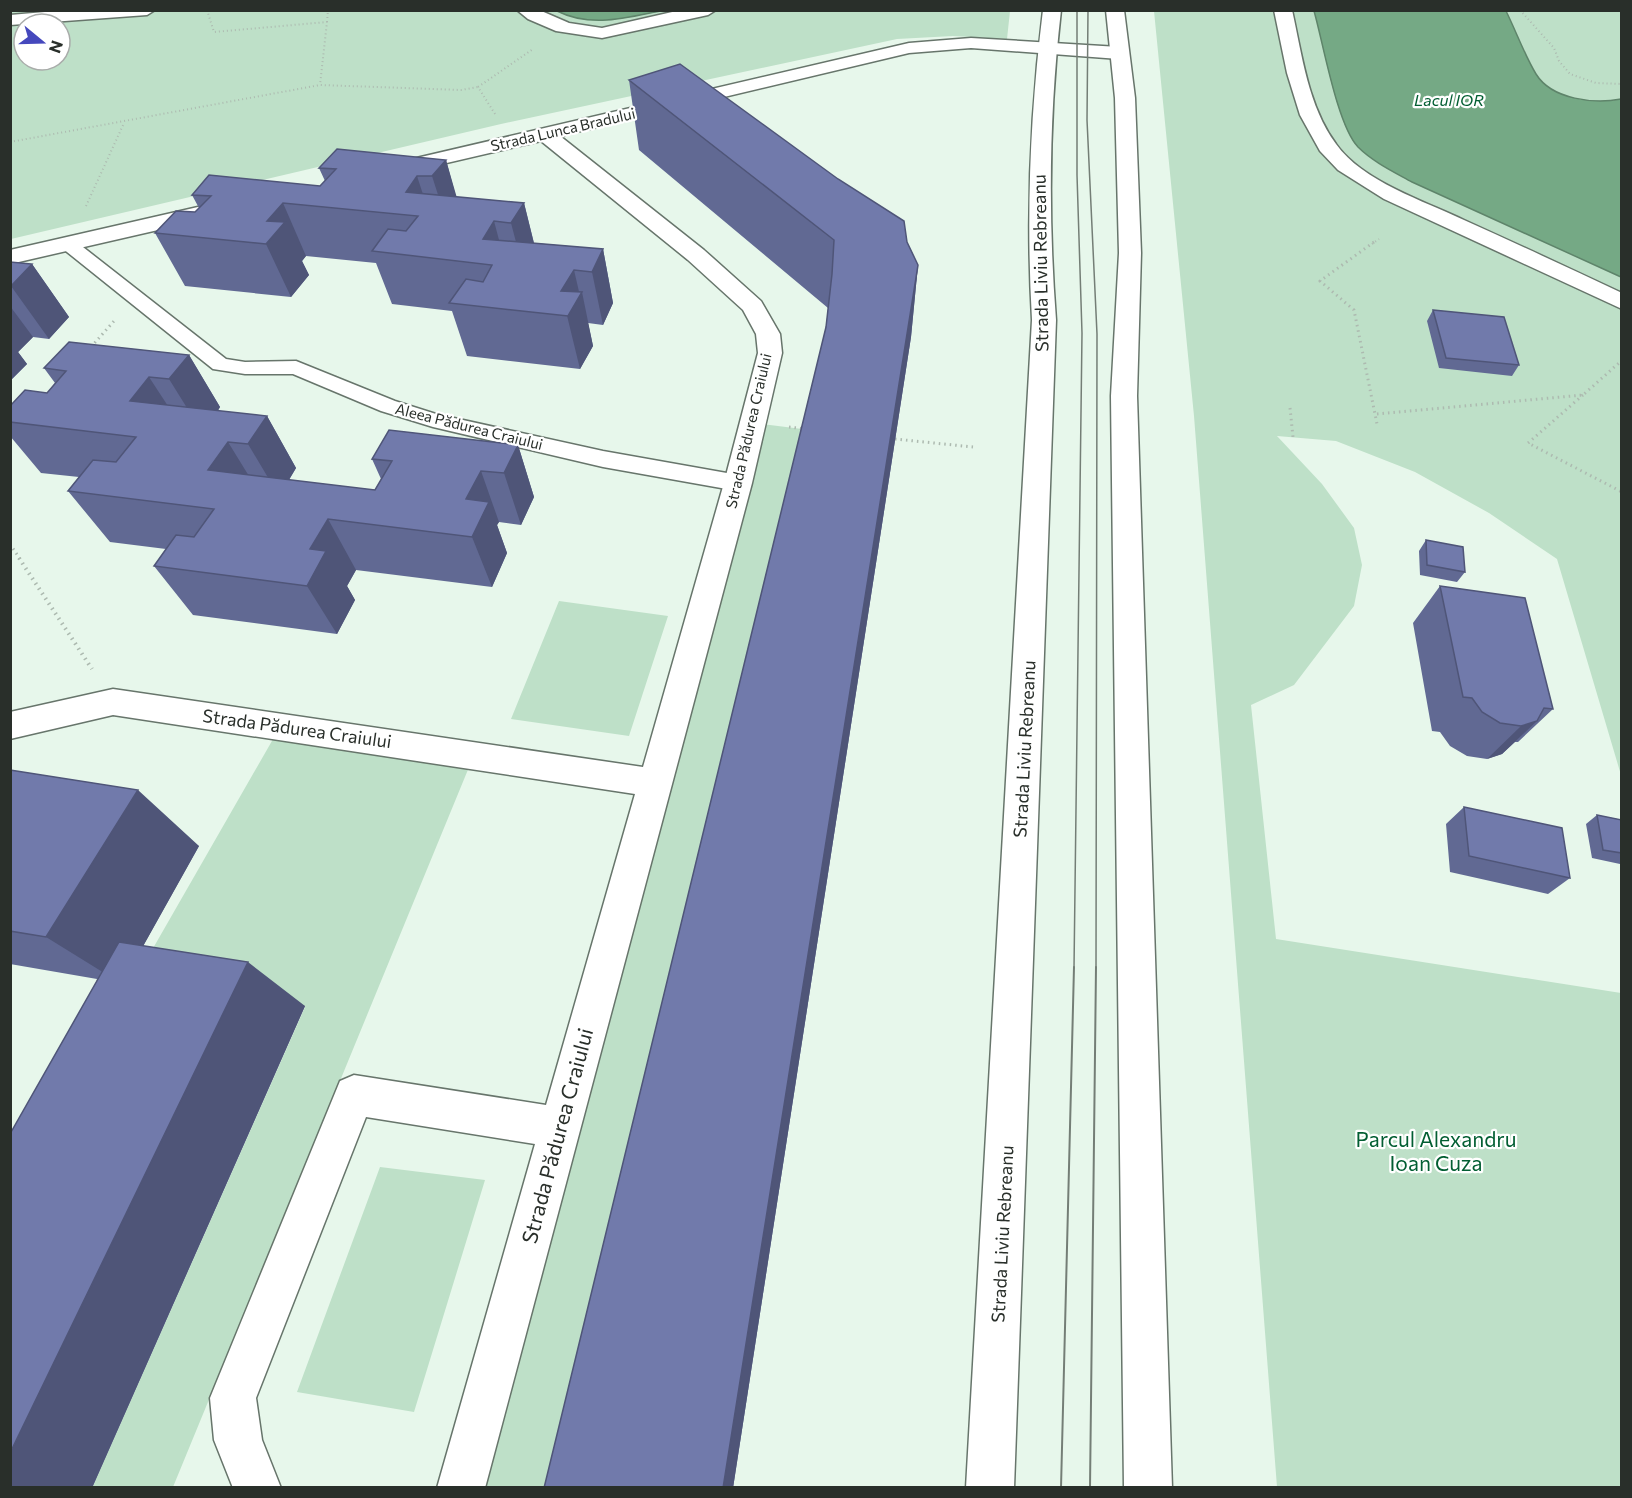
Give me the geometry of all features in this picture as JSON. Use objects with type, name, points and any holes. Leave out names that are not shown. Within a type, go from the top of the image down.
[{"type":"street","points":[[10,20],[147,10]]},
{"type":"street","points":[[525,10],[548,23],[587,33],[610,32],[708,10]]},
{"type":"street","name":"Strada Liviu Rebreanu","points":[[990,1488],[1044,331],[1038,247],[1042,92],[1052,10]]},
{"type":"street","points":[[1115,10],[1125,98],[1130,253],[1124,396],[1148,1488]]},
{"type":"street","points":[[1283,10],[1305,101],[1315,129],[1345,166],[1392,194],[1622,302]]},
{"type":"street","name":"Strada Lunca Bradului","points":[[371,174],[546,135],[909,48],[972,43],[1119,53]]},
{"type":"street","name":"Strada Pădurea Craiului","points":[[461,1488],[738,483],[770,353],[768,334],[762,318],[753,306],[696,255],[546,135]]},
{"type":"street","points":[[10,257],[231,206]]},
{"type":"street","name":"Strada Pădurea Craiului","points":[[10,726],[113,702],[655,783]]},
{"type":"street","points":[[256,1488],[238,1440],[233,1398],[354,1095],[561,1128]]},
{"type":"lane","name":"Aleea Pădurea Craiului","points":[[68,244],[209,357],[229,367],[296,367],[388,406],[433,420],[603,459],[738,483]]},
{"type":"path","points":[[207,10],[214,32],[327,22]]},
{"type":"path","points":[[320,85],[328,10]]},
{"type":"path","points":[[1520,10],[1537,33],[1556,51],[1559,62],[1567,71],[1580,79],[1595,83],[1622,84]]},
{"type":"path","points":[[10,142],[320,85],[461,90],[478,87],[540,44],[567,29]]},
{"type":"path","points":[[478,87],[496,115]]},
{"type":"path","points":[[81,215],[124,122]]},
{"type":"path","points":[[1377,424],[1377,414],[1354,310],[1320,281],[1379,239]]},
{"type":"path","points":[[91,347],[115,321],[144,306]]},
{"type":"path","points":[[1622,363],[1620,362],[1528,443],[1622,492]]},
{"type":"path","points":[[1377,414],[1582,395]]},
{"type":"path","points":[[1290,408],[1293,437]]},
{"type":"path","points":[[896,439],[973,447]]},
{"type":"path","points":[[10,544],[113,702]]},
{"type":"green space","points":[[557,10],[583,19],[608,20],[660,10],[1010,11],[1007,39],[953,36],[897,39],[501,124],[11,239],[11,11]]},
{"type":"green space","name":"Parcul Alexandru Ioan Cuza","points":[[1154,11],[1314,11],[1338,102],[1351,136],[1358,147],[1370,157],[1412,182],[1621,277],[1621,775],[1557,559],[1489,513],[1415,472],[1336,441],[1277,436],[1322,484],[1354,528],[1362,565],[1354,606],[1294,685],[1251,705],[1276,939],[1621,993],[1621,1487],[1277,1487],[1194,416]]},
{"type":"green space","points":[[1506,11],[1621,11],[1621,99],[1587,100],[1552,90],[1536,74]]},
{"type":"green space","points":[[762,424],[818,431],[576,1487],[478,1488]]},
{"type":"green space","points":[[559,601],[668,616],[629,736],[511,719]]},
{"type":"green space","points":[[280,727],[474,755],[173,1487],[92,1488],[305,1007],[113,1018]]},
{"type":"green space","points":[[380,1167],[485,1180],[414,1412],[297,1392]]},
{"type":"water","points":[[557,11],[660,11],[621,19],[595,20],[570,16]]},
{"type":"water","name":"Lacul IOR","points":[[1314,11],[1506,11],[1536,74],[1552,90],[1587,100],[1621,99],[1621,277],[1412,182],[1370,157],[1358,147],[1350,136],[1337,102]]},
{"type":"building","points":[[680,64],[838,179],[904,221],[907,242],[918,265],[723,1488],[544,1488],[826,327],[832,274],[834,240],[629,80]]},
{"type":"building","points":[[337,149],[446,160],[432,176],[417,176],[406,192],[524,203],[511,223],[494,221],[483,239],[603,249],[592,272],[574,270],[561,291],[582,292],[568,316],[449,303],[466,279],[483,282],[492,265],[372,251],[388,229],[406,231],[418,216],[283,203],[267,221],[285,222],[266,244],[155,233],[176,211],[195,212],[211,196],[192,195],[209,175],[320,186],[336,169],[319,168]]},
{"type":"building","points":[[10,262],[32,264],[11,286],[10,286]]},
{"type":"building","points":[[1433,310],[1504,317],[1519,365],[1446,358]]},
{"type":"building","points":[[69,342],[189,355],[169,379],[149,377],[130,401],[267,416],[248,444],[228,442],[208,470],[375,490],[392,461],[372,459],[389,430],[518,445],[504,473],[481,471],[466,499],[489,502],[472,537],[328,519],[310,549],[326,551],[307,586],[154,566],[176,535],[194,537],[214,509],[68,491],[93,460],[116,462],[136,437],[10,422],[10,406],[25,390],[47,393],[66,371],[44,368]]},
{"type":"building","points":[[1426,540],[1463,547],[1465,572],[1427,565]]},
{"type":"building","points":[[1440,586],[1525,598],[1553,709],[1544,708],[1537,721],[1521,726],[1500,723],[1482,712],[1472,698],[1463,697]]},
{"type":"building","points":[[10,770],[138,790],[46,937],[10,931]]},
{"type":"building","points":[[1464,807],[1562,828],[1570,878],[1469,856]]},
{"type":"building","points":[[1597,815],[1622,820],[1622,853],[1603,850]]},
{"type":"building","points":[[119,942],[248,962],[10,1453],[10,1134]]},
{"type":"tram line","points":[[1074,968],[1082,333],[1077,175],[1077,10]]},
{"type":"tram line","points":[[1088,10],[1087,120],[1097,334],[1096,968]]},
{"type":"tram line","points":[[1061,1488],[1074,967]]},
{"type":"tram line","points":[[1090,1488],[1096,967]]}]
